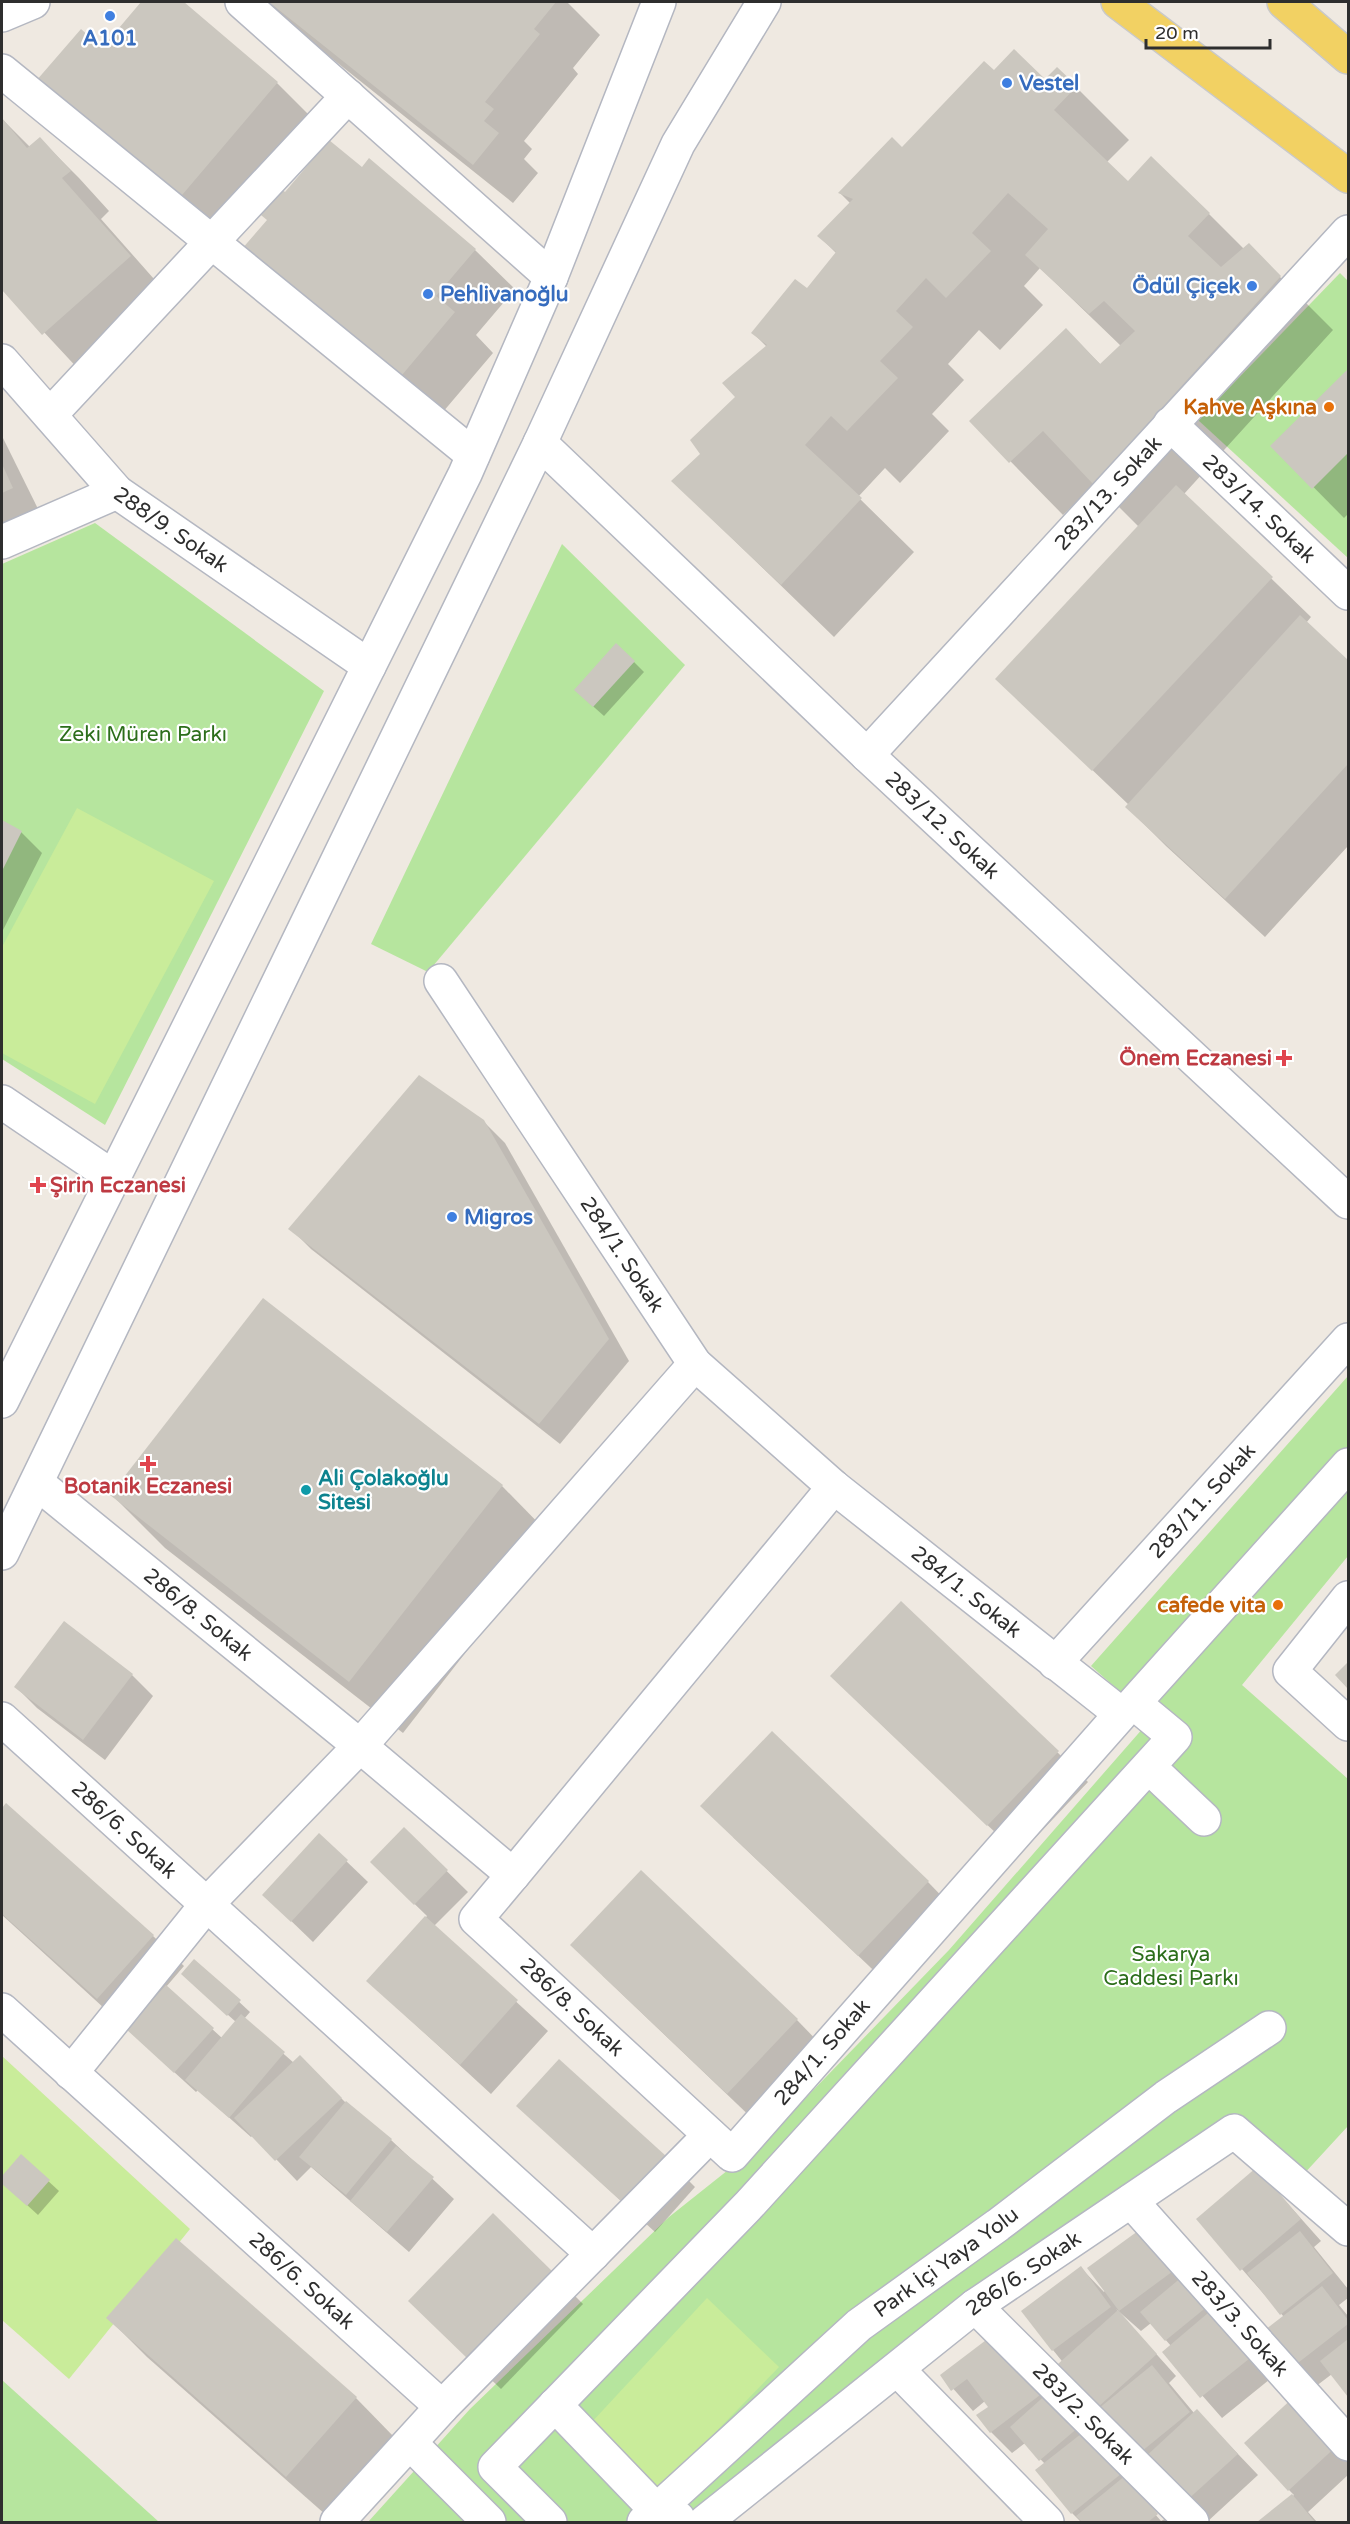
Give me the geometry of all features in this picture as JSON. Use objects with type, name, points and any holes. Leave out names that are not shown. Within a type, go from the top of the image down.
[{"type":"main road","points":[[1118,2],[1348,176]]},
{"type":"main road","points":[[1284,2],[1348,57]]},
{"type":"street","points":[[2,15],[33,2]]},
{"type":"street","points":[[242,2],[551,277]]},
{"type":"street","points":[[2,1401],[473,455],[551,277],[659,2]]},
{"type":"street","points":[[2,1553],[540,443],[678,144],[764,2]]},
{"type":"street","points":[[2,71],[473,455]]},
{"type":"street","points":[[50,415],[348,96]]},
{"type":"street","name":"283/13. Sokak","points":[[867,755],[1170,424],[1343,249]]},
{"type":"street","name":"288/9. Sokak","points":[[2,361],[117,492],[369,666]]},
{"type":"street","name":"283/14. Sokak","points":[[1170,424],[1348,593]]},
{"type":"street","name":"283/12. Sokak","points":[[540,443],[867,755],[1348,1202]]},
{"type":"street","points":[[2,542],[117,492]]},
{"type":"street","name":"284/1. Sokak","points":[[441,981],[695,1364],[834,1487],[1121,1714],[732,2155],[710,2134]]},
{"type":"street","points":[[2,1102],[112,1177]]},
{"type":"street","name":"283/11. Sokak","points":[[1055,1663],[1348,1340]]},
{"type":"street","points":[[71,2073],[207,1904],[360,1746],[695,1364]]},
{"type":"street","points":[[550,2523],[495,2467],[748,2206],[1175,1737],[1134,1703],[1348,1465]]},
{"type":"street","name":"286/8. Sokak","points":[[36,1483],[360,1746],[513,1875],[477,1919],[710,2134]]},
{"type":"street","points":[[513,1875],[834,1487]]},
{"type":"street","points":[[1348,1598],[1290,1671],[1348,1724]]},
{"type":"street","name":"286/6. Sokak","points":[[2,1719],[593,2254]]},
{"type":"street","points":[[1149,1767],[1204,1819]]},
{"type":"street","name":"286/6. Sokak","points":[[2,2010],[442,2407]]},
{"type":"street","name":"Park İçi Yaya Yolu","points":[[651,2517],[859,2325],[998,2225],[1166,2097],[1269,2028]]},
{"type":"street","name":"286/6. Sokak","points":[[705,2523],[975,2306],[1234,2131],[1348,2229]]},
{"type":"street","points":[[337,2523],[442,2407],[710,2134]]},
{"type":"street","name":"283/3. Sokak","points":[[1131,2201],[1348,2444]]},
{"type":"street","name":"283/2. Sokak","points":[[975,2306],[1192,2523]]},
{"type":"street","points":[[898,2370],[1047,2523]]},
{"type":"street","points":[[555,2405],[651,2517],[689,2523]]},
{"type":"street","points":[[410,2443],[489,2523]]},
{"type":"green space","points":[[1340,273],[1348,281],[1348,558],[1198,420]]},
{"type":"green space","name":"Zeki Müren Parkı","points":[[95,523],[324,691],[105,1125],[2,1059],[2,564]]},
{"type":"green space","points":[[562,544],[685,665],[428,972],[371,944]]},
{"type":"green space","points":[[77,808],[214,881],[95,1104],[2,1053],[2,947]]},
{"type":"green space","name":"Sakarya Caddesi Parkı","points":[[1348,1376],[1348,1556],[1242,1685],[1348,1779],[1348,2126],[1302,2176],[1233,2132],[680,2522],[368,2522],[470,2409],[669,2217],[762,2143],[949,1950],[1151,1719],[1091,1666]]},
{"type":"green space","points":[[2,2056],[190,2229],[69,2379],[2,2320]]},
{"type":"green space","points":[[707,2298],[779,2367],[659,2490],[591,2423]]},
{"type":"green space","points":[[2,2380],[159,2522],[2,2522]]},
{"type":"building","points":[[141,2],[184,2],[278,82],[177,201],[36,81],[81,29],[102,48]]},
{"type":"building","points":[[269,2],[556,2],[534,29],[540,34],[485,102],[494,109],[484,121],[499,133],[473,165]]},
{"type":"building","points":[[1014,49],[1045,79],[1057,67],[1077,86],[1054,110],[1128,181],[1151,156],[1210,213],[1188,236],[1221,267],[1249,243],[1281,276],[1093,484],[1043,431],[1009,463],[969,421],[1066,328],[1100,364],[1135,331],[1104,301],[1089,314],[1025,255],[1048,229],[1008,193],[972,233],[991,251],[946,298],[926,278],[896,311],[913,327],[880,361],[898,378],[847,431],[831,416],[805,445],[862,498],[781,585],[671,481],[700,454],[690,440],[735,397],[722,383],[767,345],[751,333],[795,279],[807,288],[836,252],[817,236],[853,199],[838,193],[892,137],[902,147],[984,61],[994,70]]},
{"type":"building","points":[[2,118],[27,148],[40,137],[71,171],[62,178],[131,256],[42,335],[2,290]]},
{"type":"building","points":[[329,140],[362,167],[369,158],[476,249],[436,296],[455,312],[397,381],[241,250],[267,220],[256,211],[277,185],[285,192]]},
{"type":"building","name":"Kahve Aşkına","points":[[1348,369],[1348,453],[1312,489],[1270,446]]},
{"type":"building","points":[[2,464],[13,488],[2,493]]},
{"type":"building","points":[[1176,485],[1273,577],[1092,771],[995,679]]},
{"type":"building","points":[[1300,615],[1348,660],[1348,764],[1225,899],[1125,807]]},
{"type":"building","points":[[616,643],[635,661],[593,707],[574,690]]},
{"type":"building","points":[[2,820],[22,831],[2,871]]},
{"type":"building","points":[[419,1075],[484,1120],[609,1339],[539,1424],[288,1229]]},
{"type":"building","name":"Ali Çolakoğlu Sitesi","points":[[263,1298],[503,1485],[349,1682],[110,1495]]},
{"type":"building","points":[[901,1601],[1059,1751],[987,1826],[830,1676]]},
{"type":"building","points":[[64,1621],[133,1674],[83,1740],[14,1687]]},
{"type":"building","points":[[1348,1662],[1348,1689],[1335,1675]]},
{"type":"building","points":[[772,1731],[929,1881],[858,1956],[700,1806]]},
{"type":"building","points":[[6,1803],[154,1935],[97,1999],[2,1914],[2,1808]]},
{"type":"building","points":[[404,1827],[448,1870],[414,1905],[370,1862]]},
{"type":"building","points":[[319,1833],[348,1860],[291,1922],[262,1895]]},
{"type":"building","points":[[641,1870],[798,2019],[727,2094],[570,1945]]},
{"type":"building","points":[[425,1916],[518,2000],[460,2065],[366,1981]]},
{"type":"building","points":[[194,1959],[241,2000],[227,2016],[181,1974]]},
{"type":"building","points":[[166,1985],[214,2028],[174,2073],[126,2029]]},
{"type":"building","points":[[241,2014],[285,2052],[229,2118],[185,2080]]},
{"type":"building","points":[[300,2055],[342,2098],[275,2161],[234,2118]]},
{"type":"building","points":[[559,2059],[666,2156],[623,2203],[516,2106]]},
{"type":"building","points":[[346,2101],[392,2139],[346,2195],[299,2157]]},
{"type":"building","points":[[396,2146],[434,2177],[387,2232],[350,2201]]},
{"type":"building","points":[[21,2154],[50,2180],[27,2206],[2,2184],[2,2176]]},
{"type":"building","points":[[1257,2167],[1301,2219],[1240,2271],[1196,2219]]},
{"type":"building","points":[[493,2213],[553,2272],[469,2360],[408,2301]]},
{"type":"building","points":[[1149,2223],[1180,2266],[1119,2311],[1087,2268]]},
{"type":"building","points":[[1300,2231],[1333,2273],[1280,2315],[1247,2273]]},
{"type":"building","points":[[176,2238],[357,2397],[286,2477],[106,2318]]},
{"type":"building","points":[[1081,2266],[1111,2307],[1052,2351],[1021,2311]]},
{"type":"building","points":[[1189,2271],[1214,2301],[1165,2341],[1140,2312]]},
{"type":"building","points":[[1322,2286],[1348,2320],[1348,2324],[1285,2373],[1257,2336]]},
{"type":"building","points":[[1215,2307],[1254,2355],[1200,2398],[1162,2352]]},
{"type":"building","points":[[1118,2310],[1157,2354],[1097,2408],[1058,2364]]},
{"type":"building","points":[[998,2331],[1044,2392],[990,2433],[976,2415],[988,2407],[967,2379],[951,2391],[940,2375]]},
{"type":"building","points":[[1348,2339],[1348,2397],[1320,2361]]},
{"type":"building","points":[[1152,2365],[1190,2412],[1136,2456],[1098,2409]]},
{"type":"building","points":[[1050,2391],[1080,2426],[1039,2461],[1010,2427]]},
{"type":"building","points":[[1296,2395],[1340,2443],[1288,2491],[1244,2443]]},
{"type":"building","points":[[1197,2409],[1238,2454],[1184,2503],[1143,2459]]},
{"type":"building","points":[[1086,2430],[1121,2474],[1071,2514],[1035,2470]]},
{"type":"building","points":[[1126,2475],[1158,2514],[1148,2522],[1082,2522],[1076,2516]]},
{"type":"building","points":[[1292,2494],[1315,2522],[1257,2522]]},
{"type":"place","name":"A101","points":[[110,16]]},
{"type":"place","name":"Vestel","points":[[1007,83]]},
{"type":"place","name":"Ödül Çiçek","points":[[1252,286]]},
{"type":"place","name":"Pehlivanoğlu","points":[[428,294]]},
{"type":"place","name":"Kahve Aşkına","points":[[1329,407]]},
{"type":"place","name":"Önem Eczanesi","points":[[1284,1058]]},
{"type":"place","name":"Şirin Eczanesi","points":[[38,1185]]},
{"type":"place","name":"Migros","points":[[452,1217]]},
{"type":"place","name":"Botanik Eczanesi","points":[[148,1464]]},
{"type":"place","name":"Ali Çolakoğlu Sitesi","points":[[306,1490]]},
{"type":"place","name":"cafede vita","points":[[1278,1605]]}]
